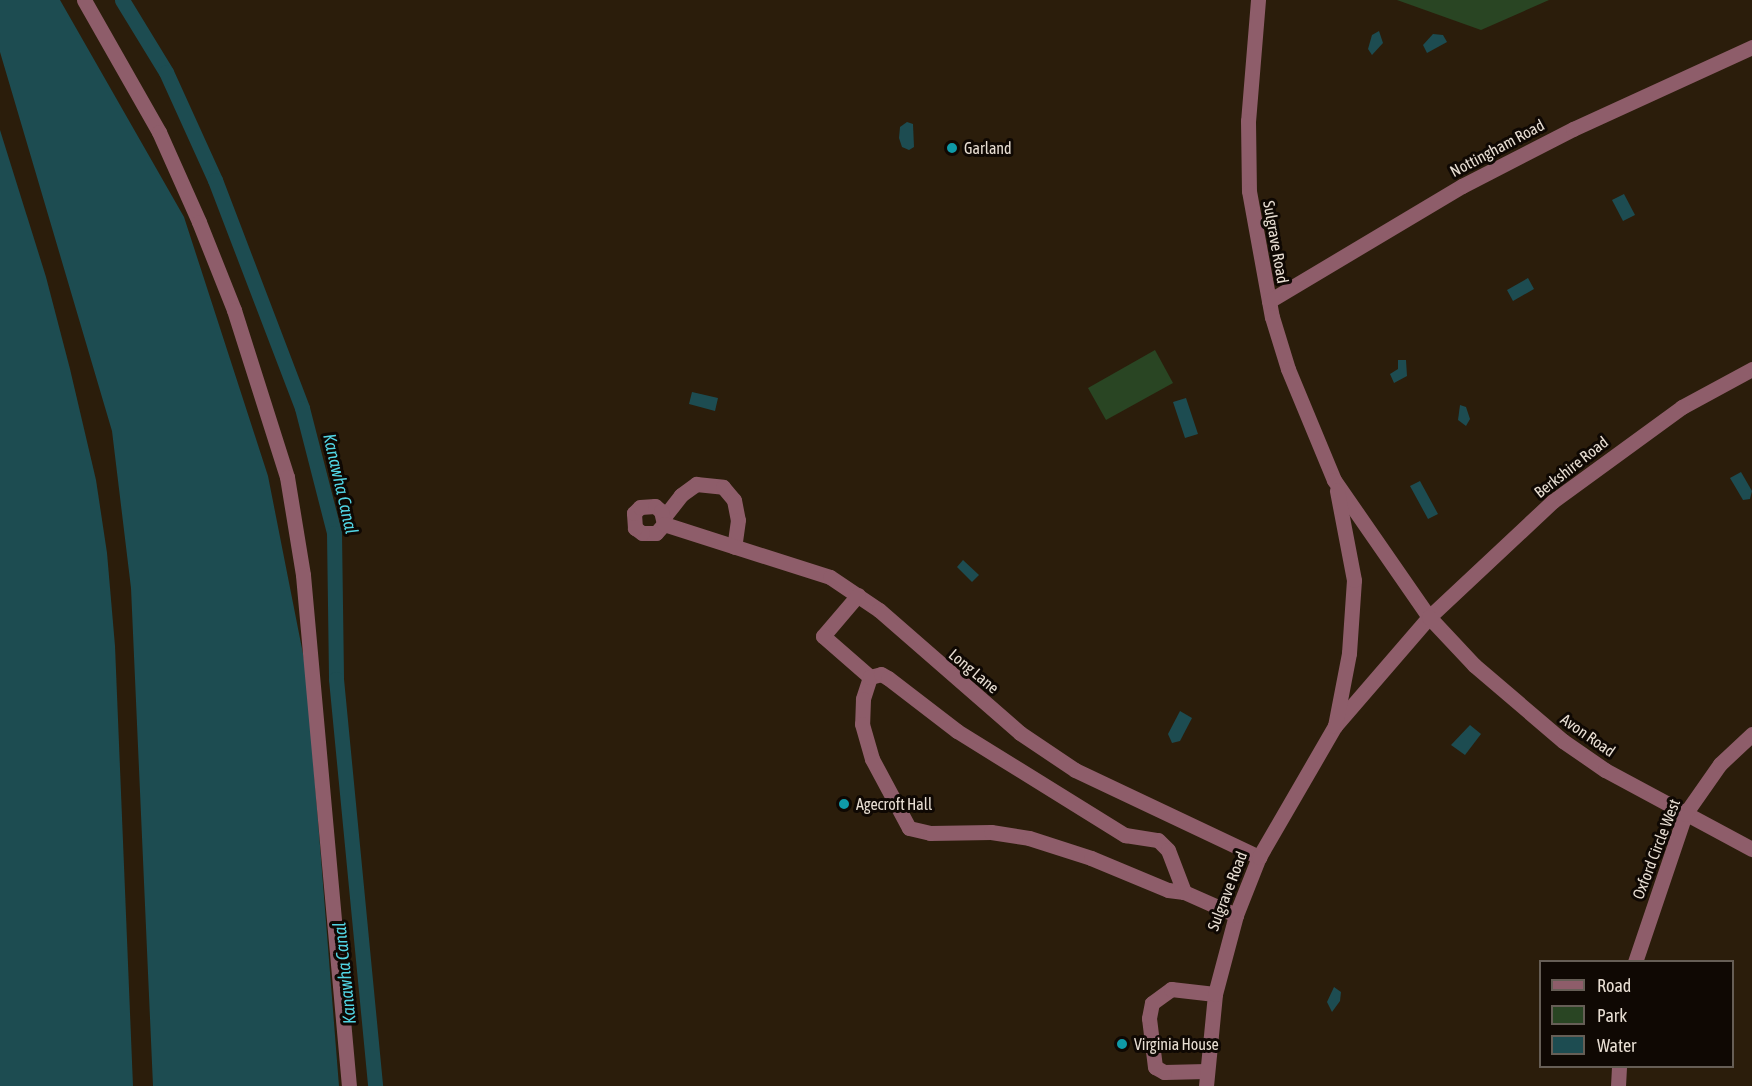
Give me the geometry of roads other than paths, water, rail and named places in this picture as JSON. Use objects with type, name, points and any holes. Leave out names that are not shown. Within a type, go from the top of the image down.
[{"type":"street","points":[[84,0],[159,132],[199,222],[234,310],[287,477],[303,575],[349,1086]]},
{"type":"street","name":"Sulgrave Road","points":[[1258,0],[1248,121],[1249,191],[1269,301],[1287,369],[1334,480],[1349,541],[1354,580],[1349,653],[1335,726]]},
{"type":"street","name":"Nottingham Road","points":[[1269,301],[1462,186],[1573,129],[1752,47]]},
{"type":"street","name":"Berkshire Road","points":[[1429,617],[1553,501],[1682,407],[1752,369]]},
{"type":"street","name":"Sulgrave Road","points":[[1206,1078],[1215,994],[1236,915],[1259,857],[1335,726],[1429,617],[1334,480]]},
{"type":"street","name":"Long Lane","points":[[734,547],[738,520],[734,500],[723,487],[696,484],[681,495],[664,521],[734,547],[830,577],[858,595],[1020,733],[1075,770],[1259,857]]},
{"type":"street","points":[[858,595],[824,636],[870,677]]},
{"type":"street","name":"Avon Road","points":[[1429,617],[1474,665],[1563,741],[1605,770],[1752,849]]},
{"type":"street","points":[[870,677],[881,674],[888,678],[957,731],[1125,835],[1158,840],[1168,850],[1184,892]]},
{"type":"street","points":[[870,677],[863,699],[862,724],[873,759],[909,828],[930,833],[992,832],[1029,838],[1113,867],[1168,890],[1184,892],[1236,915]]},
{"type":"street","name":"Oxford Circle West","points":[[1636,960],[1685,814],[1720,764],[1752,734]]},
{"type":"street","points":[[1206,1078],[1164,1072],[1155,1067],[1149,1018],[1152,1003],[1171,989],[1215,994]]},
{"type":"street","points":[[1618,1086],[1619,1068]]},
{"type":"water","points":[[0,0],[60,0],[184,217],[268,476],[306,669],[339,1086],[153,1086],[131,588],[112,431],[0,52]]},
{"type":"water","points":[[1379,31],[1383,43],[1372,55],[1368,49],[1372,35]]},
{"type":"water","points":[[1433,34],[1443,35],[1447,42],[1427,53],[1423,45]]},
{"type":"water","points":[[907,122],[913,124],[914,147],[909,150],[902,147],[899,138],[900,127]]},
{"type":"water","points":[[0,130],[46,277],[70,369],[96,480],[107,553],[115,646],[133,1086],[0,1086]]},
{"type":"water","points":[[1624,194],[1635,215],[1623,221],[1612,200]]},
{"type":"water","points":[[1528,278],[1534,289],[1513,301],[1507,290]]},
{"type":"water","points":[[1398,360],[1406,360],[1407,376],[1394,383],[1390,374],[1398,369]]},
{"type":"water","points":[[692,392],[718,398],[715,411],[689,404]]},
{"type":"water","points":[[1186,398],[1198,434],[1185,438],[1173,402]]},
{"type":"water","points":[[1460,405],[1466,407],[1470,419],[1466,426],[1458,420]]},
{"type":"water","points":[[1741,472],[1752,491],[1750,499],[1743,500],[1730,478]]},
{"type":"water","points":[[1420,481],[1438,514],[1428,519],[1410,486]]},
{"type":"water","points":[[963,560],[979,575],[972,582],[957,567]]},
{"type":"water","points":[[1180,711],[1192,718],[1180,741],[1172,743],[1168,734]]},
{"type":"water","points":[[1470,725],[1481,734],[1465,755],[1451,745]]},
{"type":"water","points":[[1334,987],[1341,992],[1340,1001],[1332,1012],[1327,1002]]},
{"type":"waterway","name":"Kanawha Canal","points":[[122,0],[166,72],[215,180],[302,408],[334,533],[336,679],[375,1086]]},
{"type":"place","name":"Garland","points":[[952,148]]},
{"type":"place","name":"Agecroft Hall","points":[[844,804]]},
{"type":"place","name":"Virginia House","points":[[1122,1044]]}]
